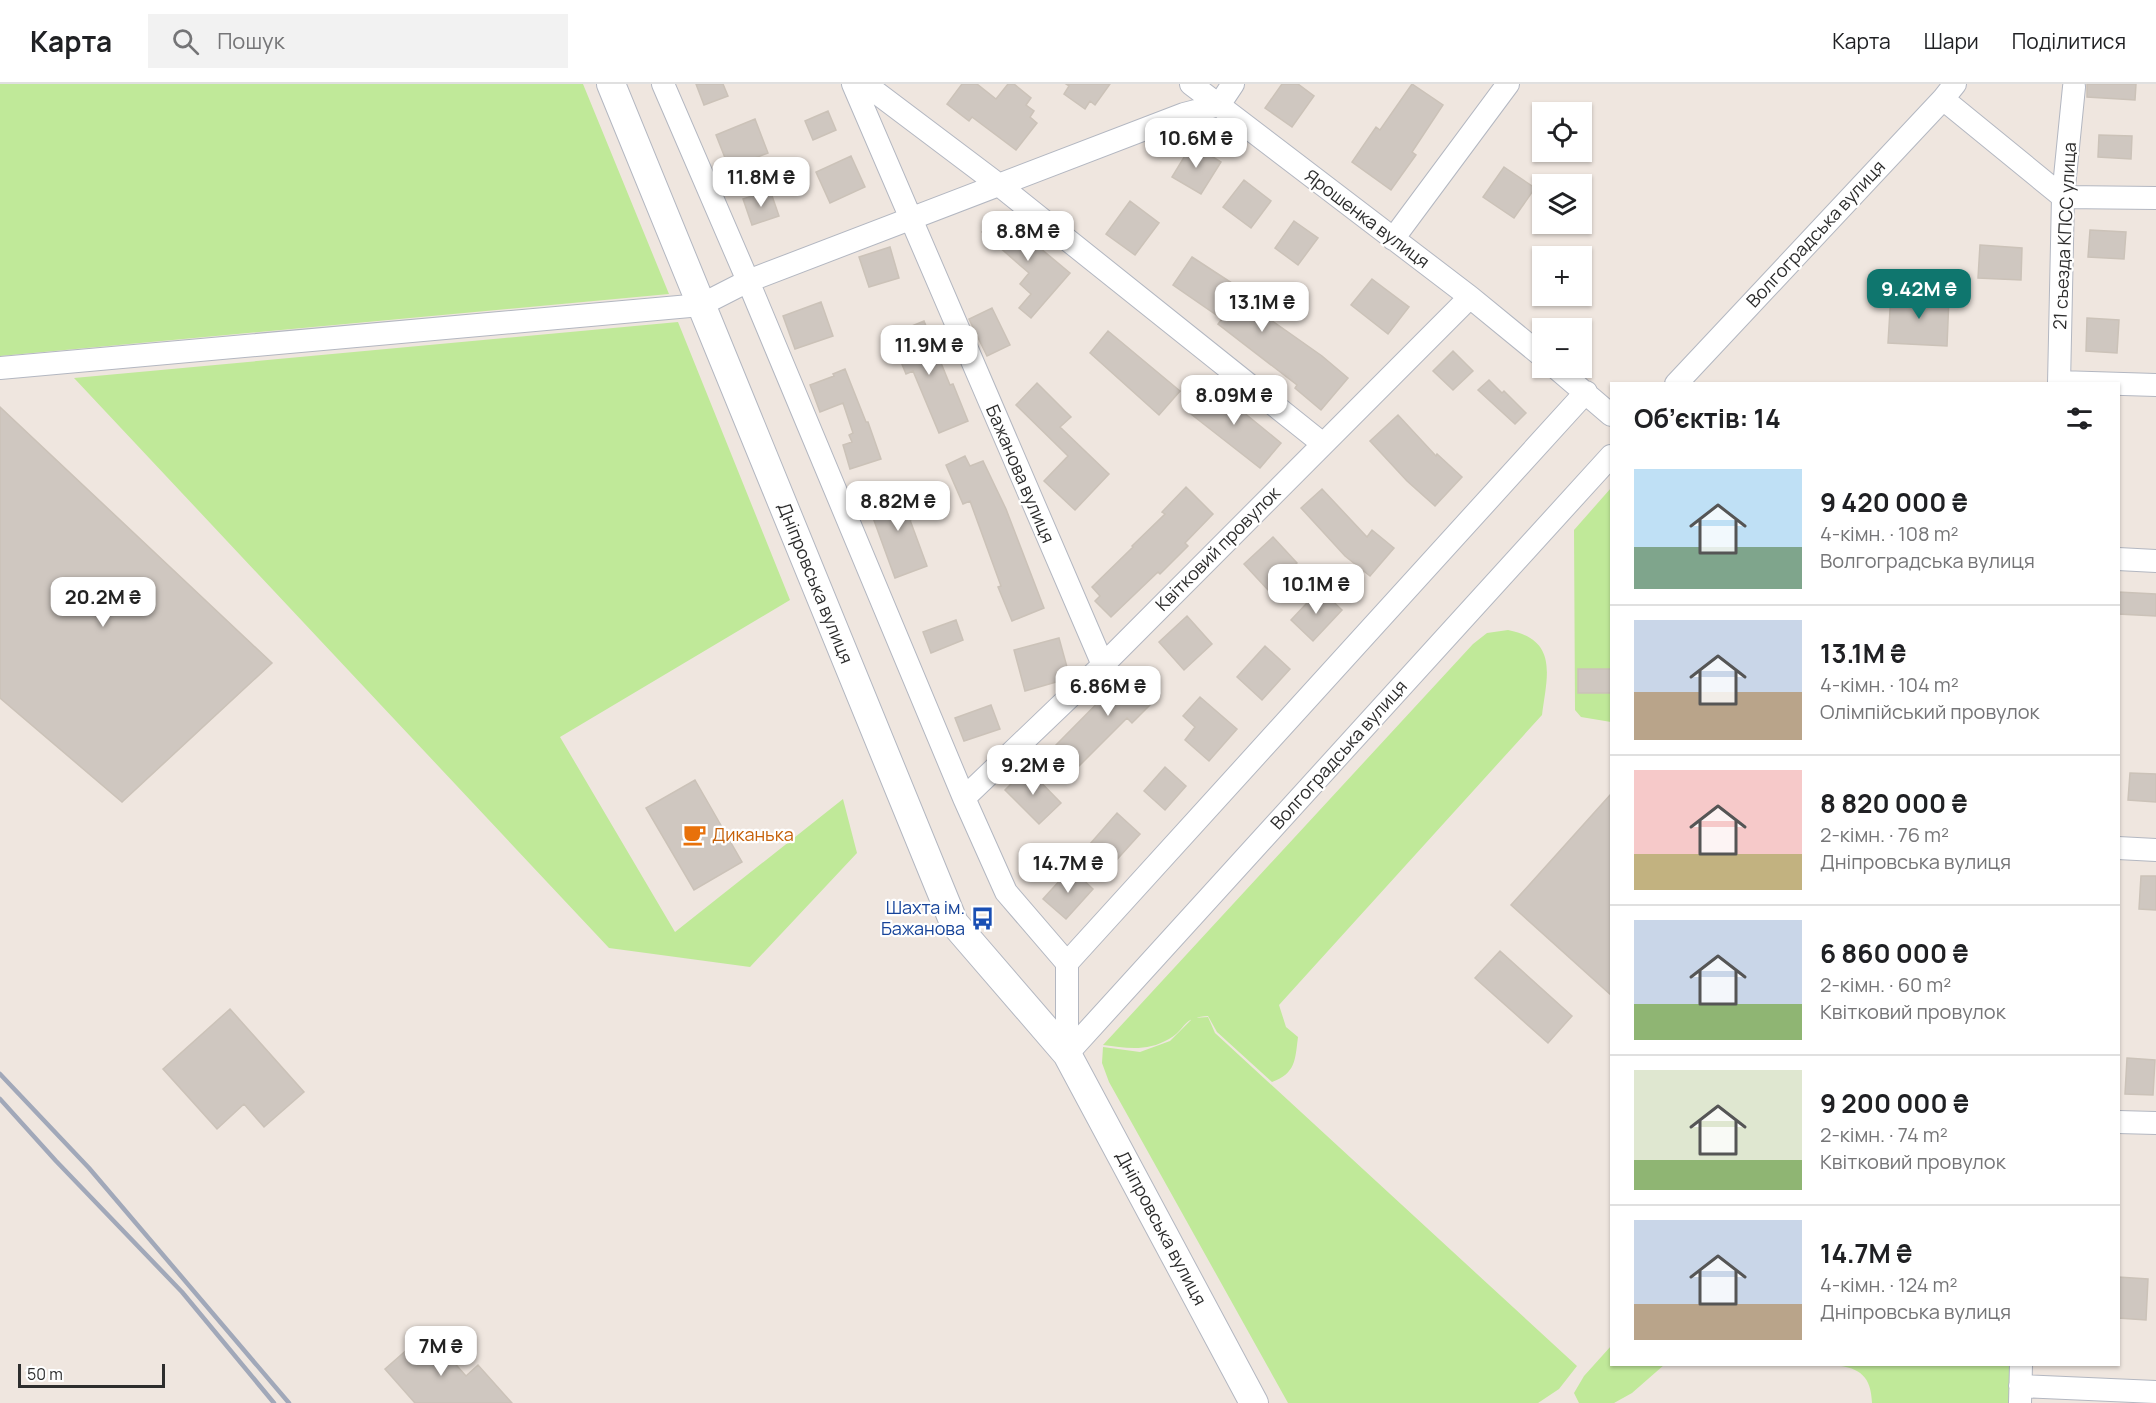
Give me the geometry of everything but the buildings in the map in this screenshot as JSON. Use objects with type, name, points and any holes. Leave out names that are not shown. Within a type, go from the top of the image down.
[{"type":"street","name":"Дніпровська вулиця","points":[[611,84],[954,923],[1067,1054],[1254,1403]]},
{"type":"street","points":[[663,84],[964,798],[1006,892],[1067,963],[1586,392]]},
{"type":"street","name":"Бажанова вулиця","points":[[853,84],[1103,665]]},
{"type":"street","points":[[865,84],[999,185],[1323,444]]},
{"type":"street","name":"Ярошенка вулиця","points":[[1191,84],[1470,297],[1532,348]]},
{"type":"street","points":[[0,368],[701,305],[748,281],[1184,114],[1219,105],[1233,84]]},
{"type":"street","points":[[1393,239],[1508,84]]},
{"type":"street","name":"21 съезда КПСС улица","points":[[2059,382],[2063,197],[2074,87]]},
{"type":"street","points":[[1949,92],[2063,197],[2156,198]]},
{"type":"street","name":"Волгоградська вулиця","points":[[1684,379],[1949,92]]},
{"type":"street","name":"Квітковий провулок","points":[[964,798],[1103,665],[1470,297]]},
{"type":"street","points":[[1568,378],[1610,414]]},
{"type":"street","points":[[2120,384],[2156,385]]},
{"type":"street","name":"Волгоградська вулиця","points":[[1067,1054],[1610,457]]},
{"type":"street","points":[[2120,559],[2156,561]]},
{"type":"street","points":[[2120,849],[2156,850]]},
{"type":"street","name":"Дніпровська вулиця","points":[[1067,963],[1067,1054]]},
{"type":"street","points":[[2120,1122],[2156,1123]]},
{"type":"street","points":[[2020,1385],[2156,1392]]},
{"type":"green space","points":[[0,84],[583,84],[669,294],[0,356]]},
{"type":"green space","points":[[678,322],[790,600],[560,737],[675,932],[843,799],[857,853],[750,967],[609,948],[74,378]]},
{"type":"green space","points":[[1610,489],[1610,722],[1581,717],[1575,710],[1574,530]]},
{"type":"green space","points":[[1508,630],[1536,642],[1542,651],[1547,674],[1542,715],[1279,1005],[1286,1027],[1298,1037],[1295,1059],[1290,1070],[1272,1082],[1217,1032],[1208,1016],[1188,1021],[1175,1035],[1153,1046],[1136,1048],[1103,1045],[1473,644],[1487,633]]},
{"type":"green space","points":[[1208,1017],[1215,1033],[1577,1366],[1559,1389],[1538,1403],[1288,1403],[1109,1082],[1102,1063],[1103,1047],[1140,1052],[1170,1041],[1193,1018]]},
{"type":"green space","points":[[1610,1347],[1610,1366],[1663,1366],[1632,1393],[1614,1403],[1579,1403],[1574,1393],[1584,1376]]},
{"type":"green space","points":[[1844,1366],[2017,1366],[2016,1403],[1872,1403],[1867,1380],[1858,1371]]},
{"type":"railway","points":[[0,1074],[89,1168],[289,1403]]},
{"type":"railway","points":[[0,1099],[182,1292],[274,1403]]},
{"type":"place","name":"Диканька","points":[[694,835]]},
{"type":"place","name":"Шахта ім. Бажанова","points":[[983,918]]}]
